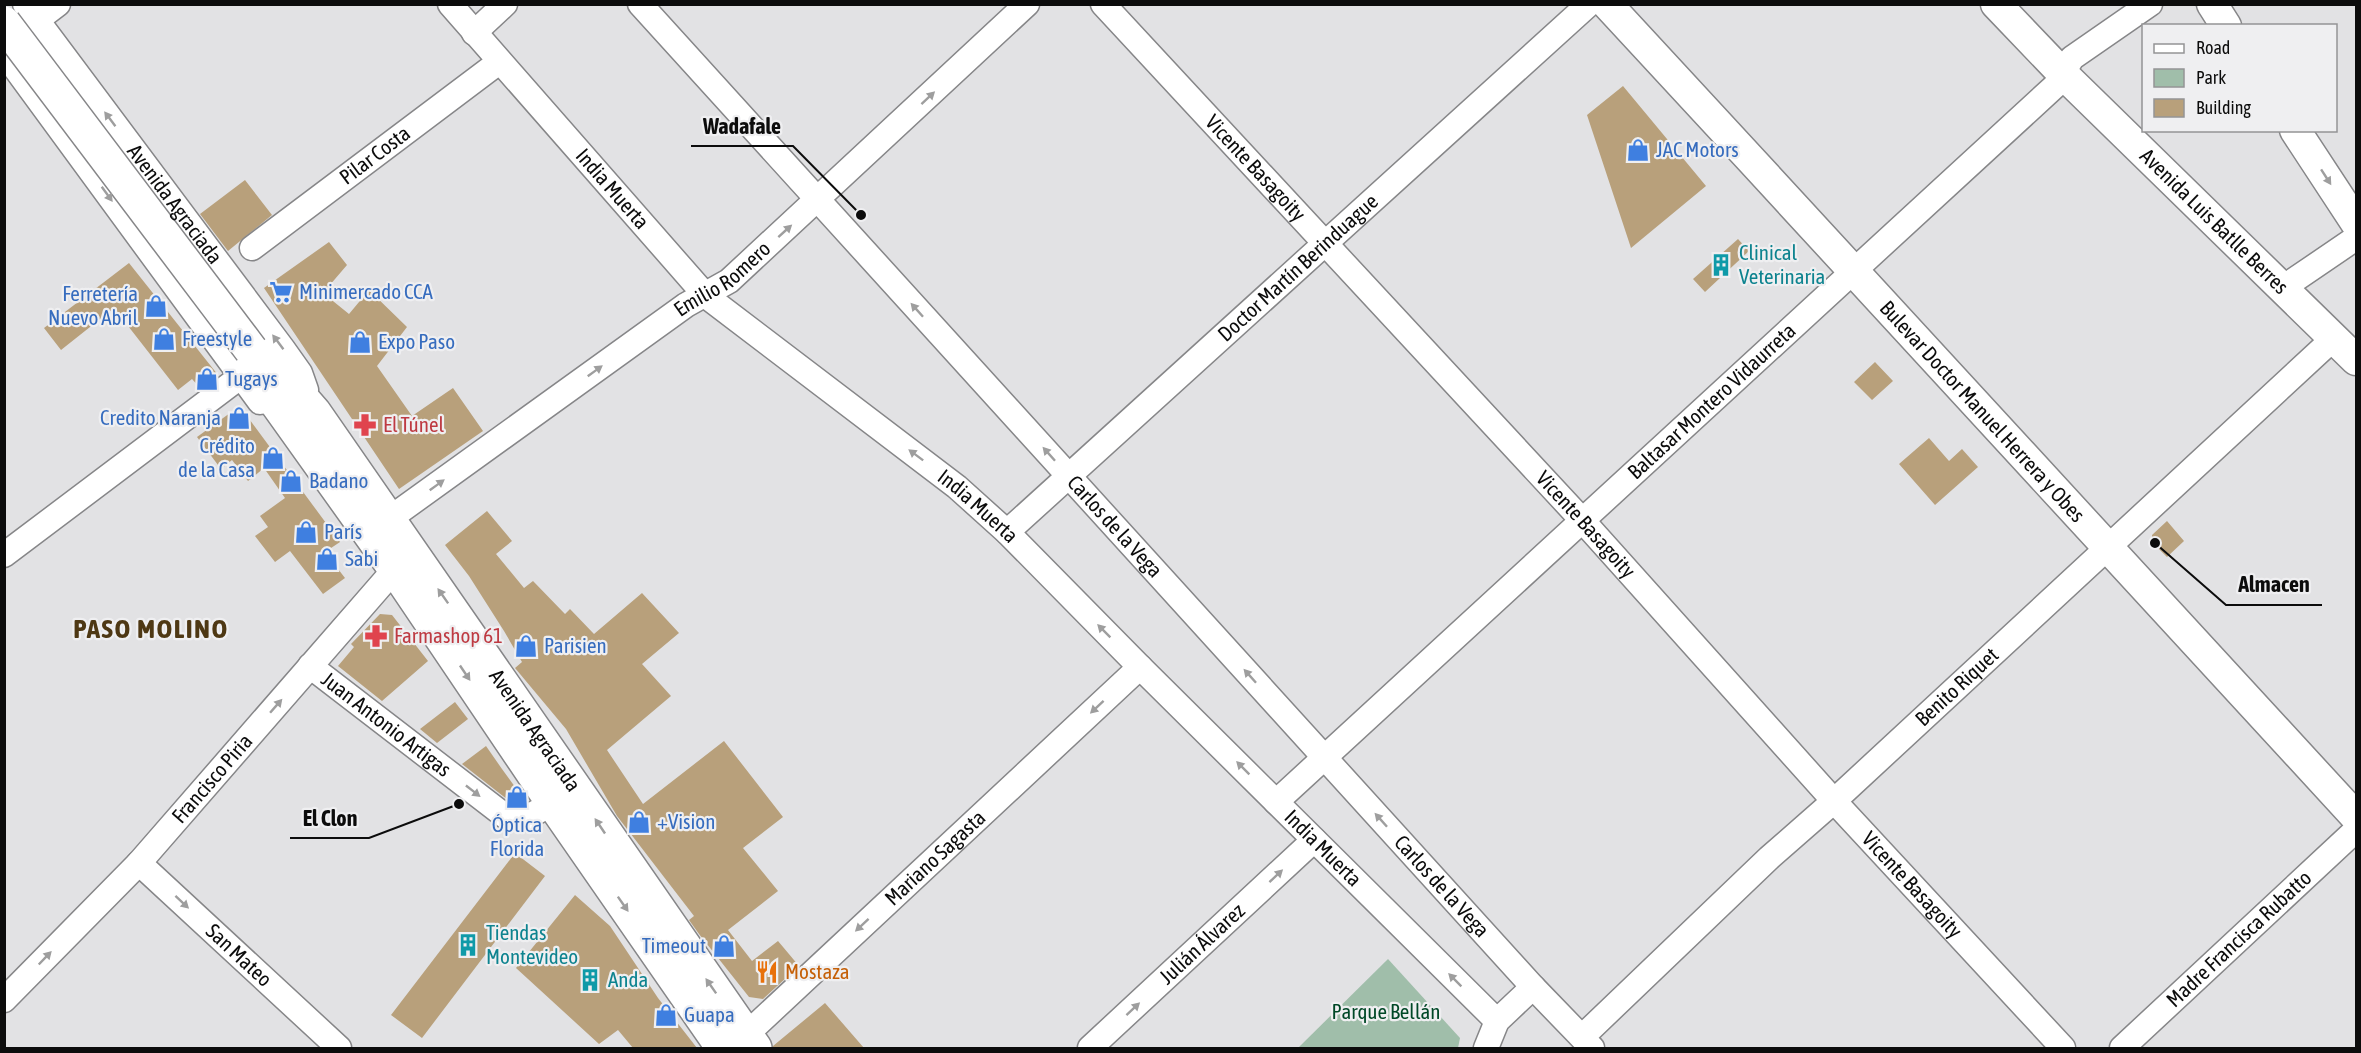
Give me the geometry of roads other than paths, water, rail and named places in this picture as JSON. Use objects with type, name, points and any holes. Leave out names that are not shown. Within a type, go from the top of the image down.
[{"type":"main road","name":"Avenida Agraciada","points":[[22,16],[245,364],[307,424],[389,519],[402,558],[553,803],[738,1045]]},
{"type":"main road","name":"Avenida Agraciada","points":[[307,424],[738,1045]]},
{"type":"street","points":[[7,60],[22,16],[58,4]]},
{"type":"street","name":"India Muerta","points":[[450,4],[706,296],[957,487],[1007,532],[1497,1021]]},
{"type":"street","points":[[474,33],[505,4]]},
{"type":"street","name":"Carlos de la Vega","points":[[640,4],[1533,987],[1587,1043]]},
{"type":"street","name":"Emilio Romero","points":[[389,519],[686,305],[729,282],[1027,4]]},
{"type":"street","name":"Vicente Basagoity","points":[[1103,4],[1581,520],[1834,801],[2063,1048]]},
{"type":"street","name":"Doctor Martín Berinduague","points":[[1007,532],[1589,4]]},
{"type":"street","name":"Bulevar Doctor Manuel Herrera y Obes","points":[[1607,4],[1853,269],[2106,549],[2356,818]]},
{"type":"street","name":"Avenida Luis Batlle Berres","points":[[1996,4],[2062,74],[2356,360]]},
{"type":"street","name":"Baltasar Montero Vidaurreta","points":[[1276,802],[1853,269],[2055,86],[2072,58],[2150,4]]},
{"type":"street","points":[[2212,4],[2225,24]]},
{"type":"street","name":"Avenida Agraciada","points":[[22,16],[283,349],[300,374],[307,424]]},
{"type":"street","name":"Avenida Agraciada","points":[[7,60],[245,364]]},
{"type":"street","name":"Pilar Costa","points":[[252,248],[499,62]]},
{"type":"street","points":[[2296,132],[2356,223]]},
{"type":"street","points":[[2281,289],[2356,238]]},
{"type":"street","name":"Benito Riquet","points":[[1587,1043],[1769,858],[1834,801],[2334,339]]},
{"type":"street","points":[[4,555],[245,364]]},
{"type":"street","name":"Francisco Piria","points":[[4,1000],[139,863],[402,558]]},
{"type":"street","name":"Juan Antonio Artigas","points":[[310,666],[505,816],[524,819],[553,803]]},
{"type":"street","name":"Mariano Sagasta","points":[[738,1045],[1140,667]]},
{"type":"street","name":"Madre Francisca Rubatto","points":[[2122,1048],[2356,830]]},
{"type":"street","name":"Julián Álvarez","points":[[1090,1048],[1314,840]]},
{"type":"street","name":"San Mateo","points":[[139,863],[339,1048]]},
{"type":"street","points":[[1486,1048],[1497,1021],[1533,987]]},
{"type":"place","name":"JAC Motors","points":[[1638,150]]},
{"type":"place","name":"Wadafale","points":[[861,215]]},
{"type":"place","name":"Clinical Veterinaria","points":[[1721,265]]},
{"type":"place","name":"Minimercado CCA","points":[[281,292]]},
{"type":"place","name":"Ferretería Nuevo Abril","points":[[156,306]]},
{"type":"place","name":"Freestyle","points":[[164,339]]},
{"type":"place","name":"Expo Paso","points":[[360,342]]},
{"type":"place","name":"Tugays","points":[[207,379]]},
{"type":"place","name":"Credito Naranja","points":[[239,418]]},
{"type":"place","name":"El Túnel","points":[[365,425]]},
{"type":"place","name":"Crédito de la Casa","points":[[273,458]]},
{"type":"place","name":"Badano","points":[[291,481]]},
{"type":"place","name":"París","points":[[306,532]]},
{"type":"place","name":"Almacen","points":[[2155,543]]},
{"type":"place","name":"Sabi","points":[[327,559]]},
{"type":"place","name":"Farmashop 61","points":[[376,636]]},
{"type":"place","name":"Parisien","points":[[526,646]]},
{"type":"place","name":"Óptica Florida","points":[[517,797]]},
{"type":"place","name":"El Clon","points":[[459,804]]},
{"type":"place","name":"+Vision","points":[[639,822]]},
{"type":"place","name":"Tiendas Montevideo","points":[[468,945]]},
{"type":"place","name":"Timeout","points":[[724,946]]},
{"type":"place","name":"Mostaza","points":[[767,972]]},
{"type":"place","name":"Anda","points":[[590,980]]},
{"type":"place","name":"Guapa","points":[[666,1015]]},
{"type":"district","name":"PASO MOLINO","points":[[151,629]]},
{"type":"park label","name":"Parque Bellán","points":[[1386,1012]]}]
